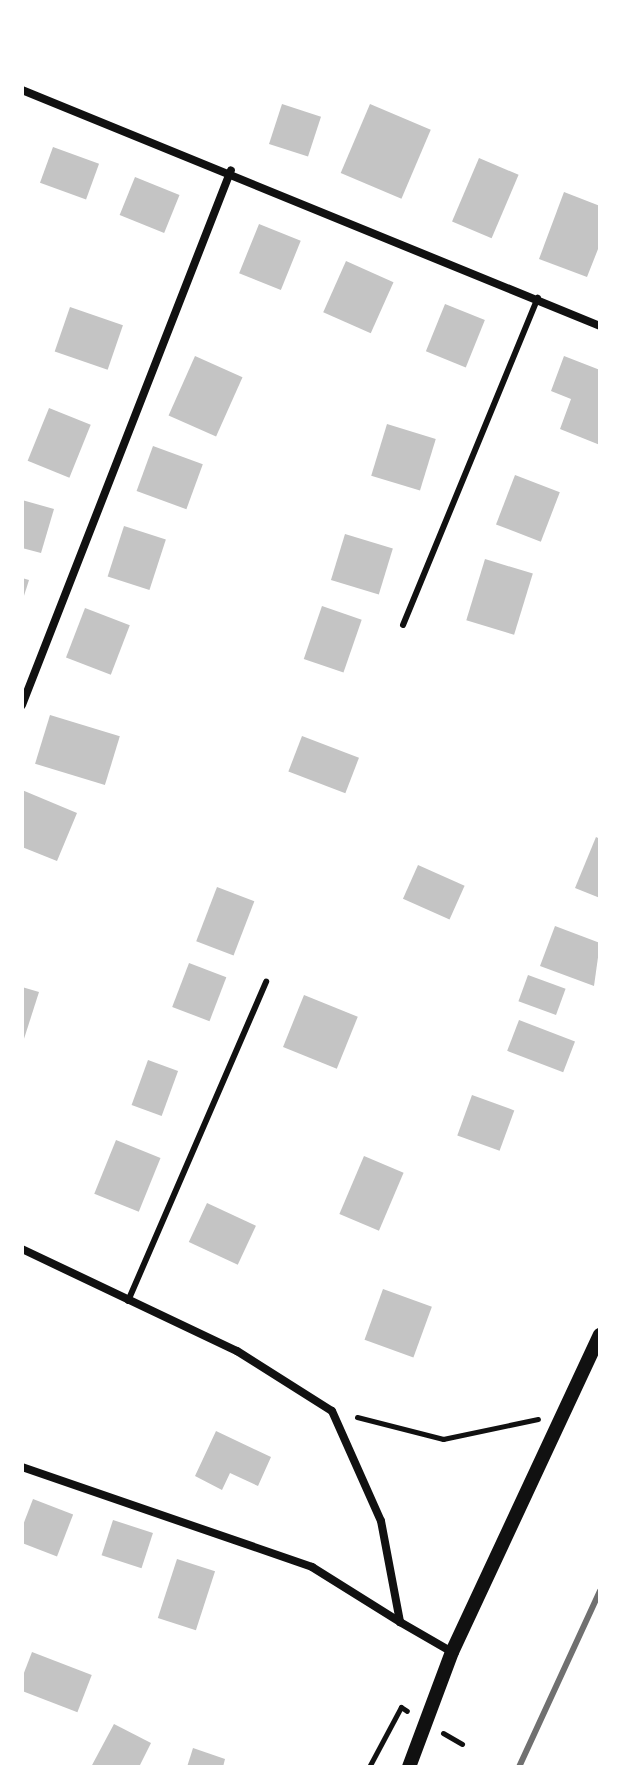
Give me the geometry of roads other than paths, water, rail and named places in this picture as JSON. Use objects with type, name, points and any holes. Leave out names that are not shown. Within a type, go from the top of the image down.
[{"type":"street","points":[[22,90],[231,170],[600,326]]},
{"type":"street","points":[[22,705],[231,170]]},
{"type":"street","points":[[22,1249],[237,1351],[332,1411],[381,1521],[400,1622]]},
{"type":"street","points":[[409,1767],[452,1652],[600,1335]]},
{"type":"street","points":[[22,1467],[312,1567],[452,1652]]},
{"type":"lane","points":[[403,625],[538,298]]},
{"type":"lane","points":[[128,1301],[266,982]]},
{"type":"railway","points":[[519,1767],[600,1591]]}]
